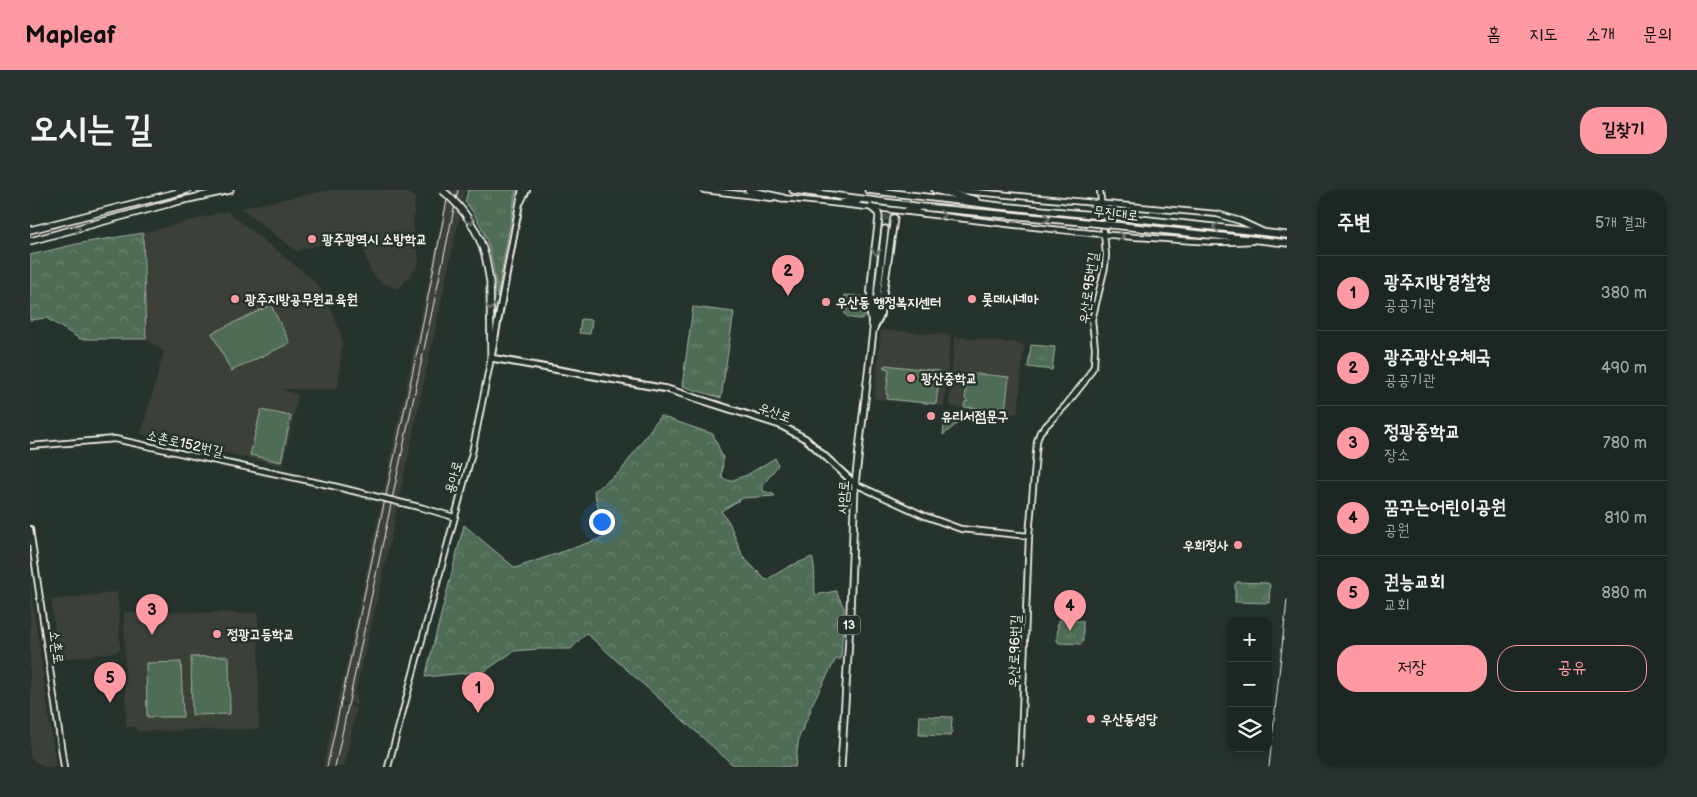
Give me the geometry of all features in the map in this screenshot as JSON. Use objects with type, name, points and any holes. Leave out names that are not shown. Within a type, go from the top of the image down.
[{"type":"main road","points":[[30,230],[185,190]]},
{"type":"main road","points":[[30,241],[179,201],[230,190]]},
{"type":"main road","points":[[442,190],[460,206],[471,222],[483,246],[490,282],[491,358]]},
{"type":"main road","name":"용아로","points":[[491,358],[522,190]]},
{"type":"main road","points":[[748,190],[783,198]]},
{"type":"main road","name":"무진대로","points":[[793,190],[922,207],[1112,224],[1287,243]]},
{"type":"main road","name":"무진대로","points":[[868,190],[1000,206],[1287,235]]},
{"type":"main road","points":[[935,190],[1000,206]]},
{"type":"main road","points":[[842,203],[868,200]]},
{"type":"main road","points":[[871,207],[879,216],[870,305],[871,323],[874,328]]},
{"type":"main road","points":[[906,211],[922,207]]},
{"type":"main road","points":[[874,328],[880,316],[889,229],[894,218]]},
{"type":"main road","points":[[879,226],[885,224],[889,229]]},
{"type":"main road","name":"사암로","points":[[841,767],[849,638],[855,484],[874,328]]},
{"type":"main road","name":"우산로","points":[[491,358],[667,389],[780,425],[806,439],[855,484]]},
{"type":"street","points":[[520,203],[527,190]]},
{"type":"street","points":[[704,190],[783,198]]},
{"type":"street","name":"무진대로","points":[[953,190],[1011,193],[1217,214],[1240,221],[1265,232]]},
{"type":"street","name":"우산로95번길","points":[[1028,536],[1038,436],[1066,405],[1094,366],[1095,348],[1092,320],[1105,267],[1100,190]]},
{"type":"street","name":"무진대로","points":[[783,198],[842,203],[1104,234],[1215,242],[1264,241]]},
{"type":"street","points":[[894,218],[906,211]]},
{"type":"street","name":"용아로","points":[[388,767],[480,422],[491,358]]},
{"type":"street","name":"소촌로152번길","points":[[30,446],[115,438],[333,486],[454,517]]},
{"type":"street","name":"우산로","points":[[855,484],[925,516],[961,529],[1028,536]]},
{"type":"street","name":"소촌로","points":[[30,529],[64,767]]},
{"type":"street","name":"우산로96번길","points":[[1020,767],[1028,536]]},
{"type":"shaded area","name":"광주광역시 소방학교","points":[[329,190],[403,190],[415,197],[413,224],[419,257],[418,265],[398,289],[382,283],[370,271],[360,235],[296,251],[241,208]]},
{"type":"shaded area","points":[[448,190],[465,190],[378,597],[355,693],[357,705],[337,701],[344,677]]},
{"type":"shaded area","name":"광주지방공무원교육원","points":[[227,211],[312,279],[319,287],[332,311],[341,334],[342,344],[338,389],[282,389],[298,395],[283,466],[141,434],[164,352],[146,339],[143,233]]},
{"type":"shaded area","name":"광산중학교","points":[[881,331],[951,335],[944,406],[875,399]]},
{"type":"shaded area","points":[[955,337],[1018,343],[1024,346],[1018,413],[1009,414],[952,407],[949,403]]},
{"type":"shaded area","points":[[30,579],[34,609],[56,767],[30,767]]},
{"type":"shaded area","points":[[117,592],[120,649],[116,652],[59,660],[51,600]]},
{"type":"shaded area","points":[[124,612],[258,613],[259,729],[136,731],[136,727],[126,727]]},
{"type":"shaded area","points":[[337,704],[357,708],[344,767],[323,767]]},
{"type":"green space","points":[[468,190],[516,190],[497,298],[492,260],[485,235],[465,202]]},
{"type":"green space","points":[[143,233],[146,339],[80,339],[46,318],[30,320],[30,255],[81,243]]},
{"type":"green space","points":[[845,295],[869,297],[866,315],[863,319],[851,318],[845,314]]},
{"type":"green space","points":[[271,305],[290,343],[231,371],[212,333]]},
{"type":"green space","points":[[693,307],[734,312],[721,398],[682,386]]},
{"type":"green space","points":[[581,319],[592,320],[590,334],[579,333]]},
{"type":"green space","points":[[1031,345],[1055,347],[1052,370],[1028,367]]},
{"type":"green space","points":[[885,365],[940,371],[936,404],[887,399],[889,369],[884,368]]},
{"type":"green space","points":[[968,373],[1009,377],[1005,411],[964,407],[965,402],[968,401],[965,399]]},
{"type":"green space","points":[[261,410],[291,416],[281,462],[250,455]]},
{"type":"green space","points":[[945,415],[965,417],[943,435]]},
{"type":"green space","points":[[660,416],[713,434],[723,458],[722,478],[730,481],[747,475],[775,458],[778,465],[763,485],[763,491],[775,496],[743,498],[721,511],[729,522],[743,557],[766,580],[790,566],[812,557],[815,595],[836,591],[844,608],[841,659],[836,659],[810,708],[811,710],[799,737],[795,767],[733,765],[586,633],[571,649],[514,651],[485,671],[425,677],[464,525],[515,568],[605,537],[594,491],[621,471]]},
{"type":"green space","points":[[1237,582],[1268,583],[1270,585],[1269,603],[1235,602],[1235,584]]},
{"type":"green space","points":[[1058,620],[1083,621],[1083,642],[1081,644],[1059,643],[1057,641]]},
{"type":"green space","points":[[229,656],[230,714],[192,715],[191,657]]},
{"type":"green space","points":[[181,662],[183,717],[147,717],[146,663]]},
{"type":"green space","points":[[920,716],[952,717],[951,736],[919,735]]},
{"type":"tunnel","points":[[885,229],[889,190]]},
{"type":"railway","points":[[327,767],[419,343],[449,190]]},
{"type":"railway","points":[[335,767],[458,190]]},
{"type":"railway","points":[[1269,767],[1287,600]]},
{"type":"place","name":"광주광역시 소방학교","points":[[312,239]]},
{"type":"place","name":"광주광산우체국","points":[[788,296]]},
{"type":"place","name":"광주지방공무원교육원","points":[[235,299]]},
{"type":"place","name":"롯데시네마","points":[[972,299]]},
{"type":"place","name":"우산동 행정복지센터","points":[[826,302]]},
{"type":"place","name":"광산중학교","points":[[911,378]]},
{"type":"place","name":"유리서점문구","points":[[931,416]]},
{"type":"place","name":"우희정사","points":[[1238,545]]},
{"type":"place","name":"꿈꾸는어린이공원","points":[[1070,631]]},
{"type":"place","name":"정광고등학교","points":[[217,634]]},
{"type":"place","name":"정광중학교","points":[[152,635]]},
{"type":"place","name":"권능교회","points":[[110,703]]},
{"type":"place","name":"광주지방경찰청","points":[[478,713]]},
{"type":"place","name":"우산동성당","points":[[1091,719]]}]
